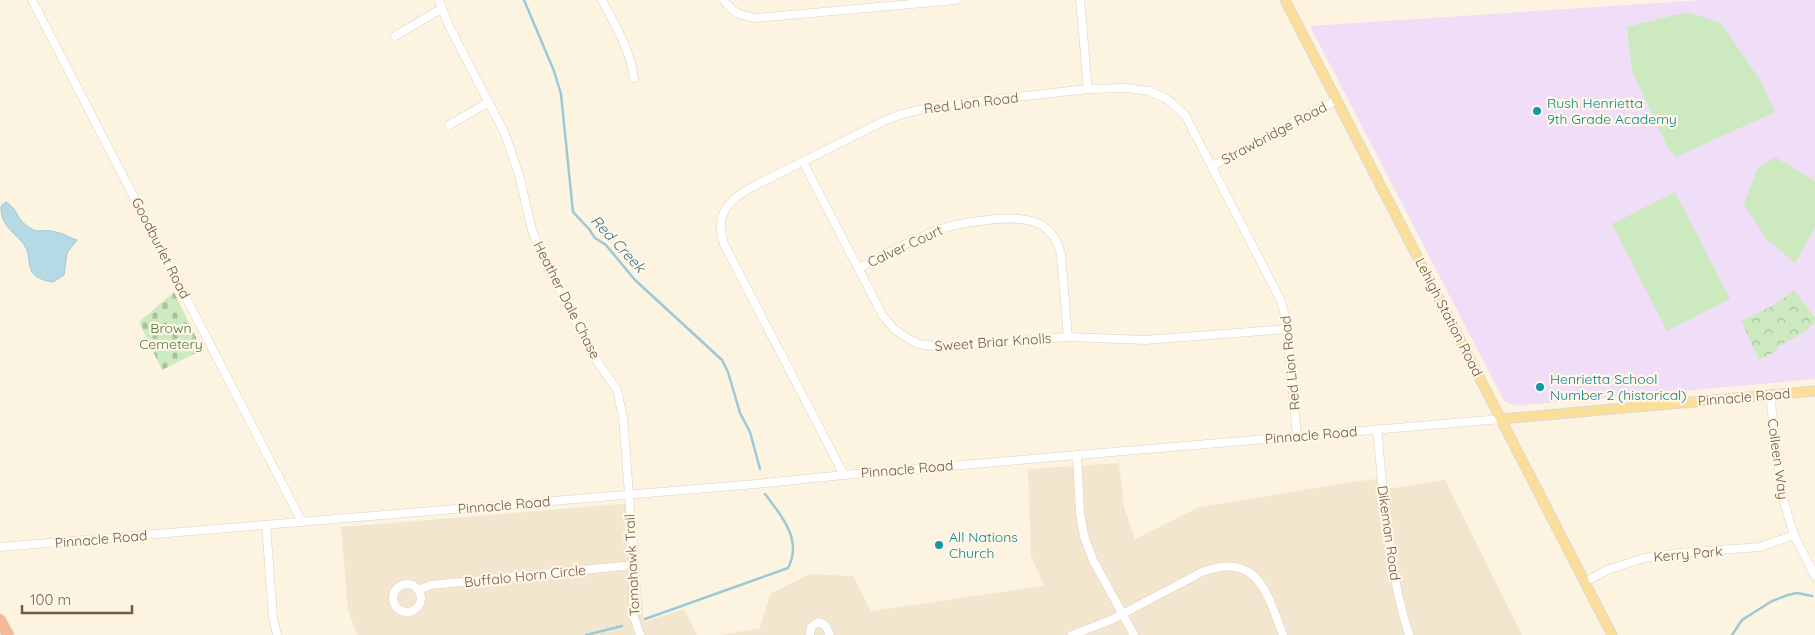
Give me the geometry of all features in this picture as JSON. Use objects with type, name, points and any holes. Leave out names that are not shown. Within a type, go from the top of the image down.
[{"type":"highway","points":[[0,620],[8,635]]},
{"type":"main road","name":"Lehigh Station Road","points":[[1285,0],[1612,635]]},
{"type":"main road","name":"Pinnacle Road","points":[[1501,419],[1815,391]]},
{"type":"street","name":"Goodburlet Road","points":[[32,0],[302,522]]},
{"type":"street","name":"Heather Dale Chase","points":[[439,0],[441,9],[505,134],[514,157],[532,230],[545,263],[594,358],[618,390],[628,494]]},
{"type":"street","points":[[602,0],[628,52],[634,78]]},
{"type":"street","points":[[724,0],[738,14],[756,18],[861,4],[956,0]]},
{"type":"street","points":[[1080,0],[1088,89]]},
{"type":"street","points":[[395,36],[441,9]]},
{"type":"street","name":"Red Lion Road","points":[[844,475],[724,244],[721,230],[725,210],[736,197],[867,128],[902,114],[938,106],[1088,89],[1127,88],[1149,92],[1165,98],[1185,115],[1278,294],[1284,310],[1297,436]]},
{"type":"street","name":"Strawbridge Road","points":[[1212,166],[1337,100]]},
{"type":"street","points":[[449,125],[489,102]]},
{"type":"street","name":"Sweet Briar Knolls","points":[[804,162],[888,322],[901,334],[919,344],[949,346],[1068,336],[1145,340],[1287,329]]},
{"type":"street","name":"Calver Court","points":[[858,268],[927,234],[950,226],[1010,218],[1032,221],[1049,230],[1059,245],[1062,254],[1068,336]]},
{"type":"street","name":"Colleen Way","points":[[1770,395],[1782,496],[1794,535],[1815,576]]},
{"type":"street","name":"Pinnacle Road","points":[[0,547],[1501,419]]},
{"type":"street","name":"Dikeman Road","points":[[1377,429],[1390,548],[1400,602],[1409,635]]},
{"type":"street","points":[[1077,455],[1080,513],[1084,536],[1093,560],[1134,635]]},
{"type":"street","name":"Tomahawk Trail","points":[[628,494],[634,565],[632,600],[634,620],[640,635]]},
{"type":"street","points":[[266,525],[273,616],[277,635]]},
{"type":"street","name":"Kerry Park","points":[[1585,582],[1614,568],[1644,558],[1679,553],[1760,547],[1794,535]]},
{"type":"street","name":"Buffalo Horn Circle","points":[[418,590],[431,585],[634,565]]},
{"type":"street","points":[[1072,635],[1111,620],[1202,572],[1213,568],[1233,566],[1256,577],[1263,586],[1283,635]]},
{"type":"street","points":[[810,635],[811,627],[818,622],[825,625],[830,635]]},
{"type":"shaded area","points":[[1702,0],[1815,0],[1815,379],[1514,406],[1504,401],[1310,26]]},
{"type":"shaded area","points":[[1119,463],[1124,507],[1135,539],[1199,507],[1350,482],[1386,478],[1387,489],[1445,480],[1522,635],[720,635],[760,628],[770,594],[810,574],[853,576],[871,611],[1044,586],[1031,556],[1028,469]]},
{"type":"shaded area","points":[[634,503],[644,622],[684,609],[697,635],[357,635],[348,610],[341,527]]},
{"type":"green space","points":[[1687,12],[1721,23],[1760,80],[1775,112],[1676,157],[1669,150],[1632,71],[1627,27]]},
{"type":"green space","points":[[1775,157],[1815,181],[1815,228],[1795,263],[1765,238],[1744,204],[1758,168]]},
{"type":"green space","points":[[1675,192],[1730,299],[1667,331],[1612,224]]},
{"type":"green space","points":[[1794,290],[1815,318],[1815,322],[1803,333],[1777,347],[1778,350],[1759,360],[1741,321],[1774,305]]},
{"type":"green space","name":"Brown Cemetery","points":[[174,292],[202,350],[162,370],[139,322]]},
{"type":"water","points":[[6,202],[30,228],[39,231],[61,233],[77,240],[67,253],[64,275],[53,282],[39,278],[32,272],[26,248],[3,220],[1,206]]},
{"type":"waterway","name":"Red Creek","points":[[524,0],[554,71],[561,94],[573,212],[595,238],[606,245],[635,280],[722,360],[728,372],[740,413],[750,432],[760,469]]},
{"type":"waterway","name":"Red Creek","points":[[645,619],[788,568],[792,558],[792,538],[783,519],[765,494]]},
{"type":"waterway","points":[[1732,635],[1742,620],[1772,601],[1797,593],[1812,596]]},
{"type":"waterway","name":"Red Creek","points":[[586,635],[622,626]]},
{"type":"place","name":"Rush Henrietta 9th Grade Academy","points":[[1537,111]]},
{"type":"place","name":"Henrietta School Number 2 (historical)","points":[[1540,387]]},
{"type":"place","name":"All Nations Church","points":[[939,545]]}]
